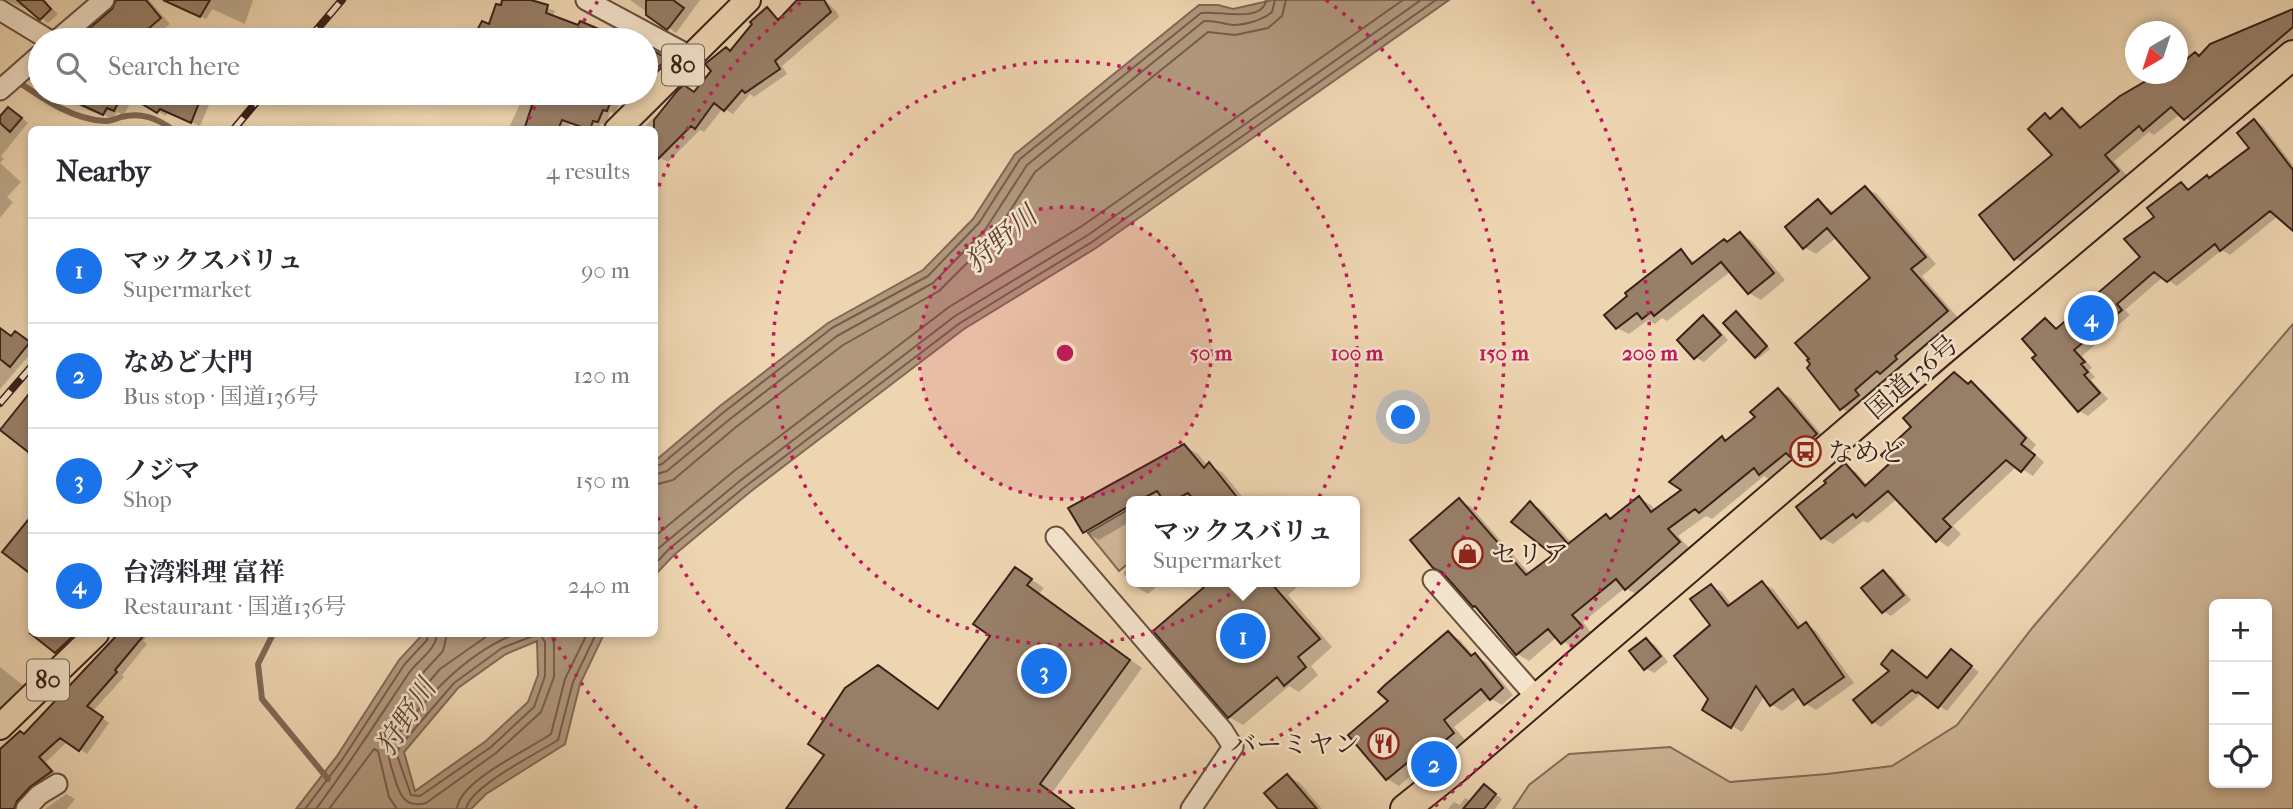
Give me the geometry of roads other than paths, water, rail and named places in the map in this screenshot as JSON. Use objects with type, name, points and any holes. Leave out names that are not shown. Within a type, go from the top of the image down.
[{"type":"highway","name":"国道136号","points":[[1405,809],[2293,55]]},
{"type":"main road","name":"80","points":[[658,90],[748,0]]},
{"type":"main road","name":"80","points":[[621,126],[643,105]]},
{"type":"main road","name":"80","points":[[0,727],[93,637]]},
{"type":"street","points":[[71,28],[104,0]]},
{"type":"street","points":[[586,0],[638,28]]},
{"type":"street","points":[[0,10],[29,28]]},
{"type":"street","points":[[658,39],[692,57]]},
{"type":"street","points":[[0,90],[28,66]]},
{"type":"street","points":[[1056,537],[1223,731],[1233,747],[1191,809]]},
{"type":"street","points":[[1433,579],[1537,698]]},
{"type":"street","points":[[26,809],[57,783]]},
{"type":"water","name":"狩野川","points":[[1273,0],[1449,0],[1096,248],[964,329],[750,492],[674,555],[658,572],[658,458],[720,406],[828,323],[923,270],[973,219],[1015,154],[1199,5],[1218,5],[1233,9]]},
{"type":"water","name":"狩野川","points":[[420,637],[603,637],[580,684],[565,744],[486,794],[471,809],[296,809],[337,756],[399,660]],"holes":[[[537,641],[538,675],[528,702],[486,741],[415,791],[404,752],[458,688],[506,654]]]},
{"type":"waterway","points":[[20,83],[28,88]]},
{"type":"waterway","points":[[56,105],[93,120],[142,116],[167,126]]},
{"type":"waterway","points":[[272,637],[258,664],[262,699],[328,779]]},
{"type":"railway","points":[[318,28],[342,0]]},
{"type":"railway","points":[[236,126],[254,105]]},
{"type":"railway","points":[[0,403],[28,371]]},
{"type":"place","name":"台湾料理 富祥","points":[[2091,318]]},
{"type":"place","name":"なめど","points":[[1805,452]]},
{"type":"place","name":"セリア","points":[[1468,554]]},
{"type":"place","name":"マックスバリュ","points":[[1243,636]]},
{"type":"place","name":"ノジマ","points":[[1044,671]]},
{"type":"place","name":"バーミヤン","points":[[1383,744]]},
{"type":"place","name":"なめど大門","points":[[1434,764]]}]
